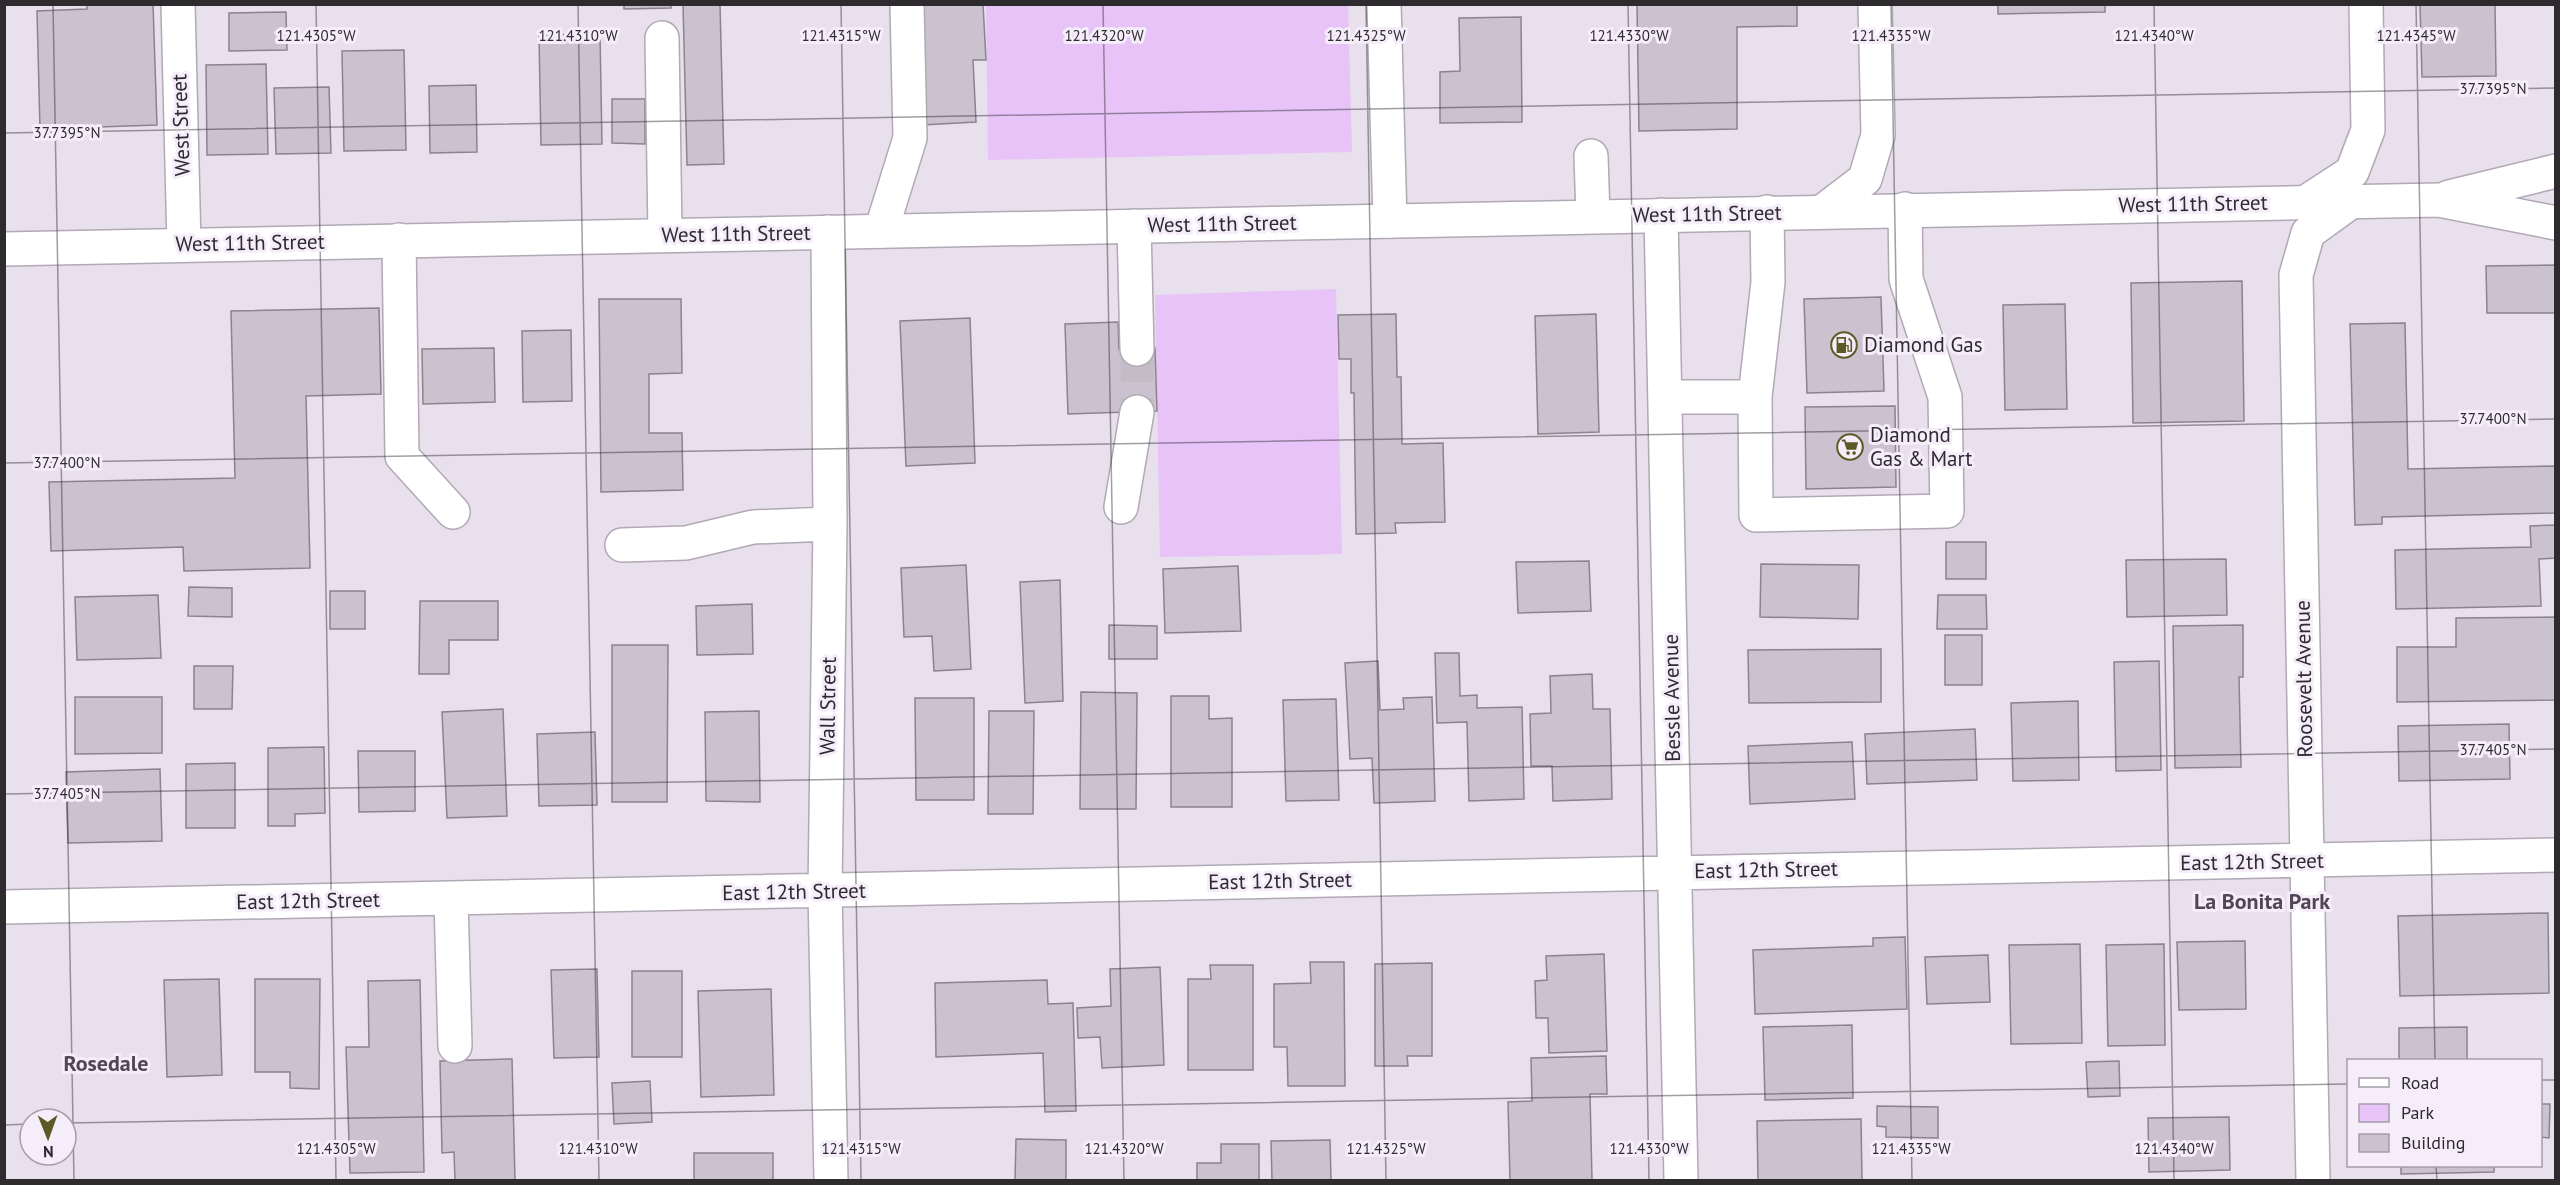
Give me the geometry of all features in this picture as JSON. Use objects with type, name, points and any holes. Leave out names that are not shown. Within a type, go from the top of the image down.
[{"type":"street","name":"West Street","points":[[178,4],[184,244]]},
{"type":"street","points":[[882,231],[910,138],[908,4]]},
{"type":"street","points":[[1384,4],[1390,221]]},
{"type":"street","points":[[1823,211],[1865,179],[1878,135],[1875,4]]},
{"type":"street","points":[[2306,202],[2352,172],[2366,140],[2368,130],[2366,4]]},
{"type":"street","points":[[662,38],[665,236]]},
{"type":"street","points":[[1591,156],[1593,216]]},
{"type":"street","name":"West 11th Street","points":[[2439,200],[2556,171]]},
{"type":"street","name":"West 11th Street","points":[[4,249],[2439,200],[2556,223]]},
{"type":"street","name":"Roosevelt Avenue","points":[[2313,1180],[2296,275],[2308,233],[2352,201]]},
{"type":"street","points":[[1767,212],[1768,282],[1755,397],[1756,515],[1947,511],[1945,397],[1906,279],[1905,209]]},
{"type":"street","name":"Bessle Avenue","points":[[1661,215],[1681,1180]]},
{"type":"street","points":[[1134,226],[1137,349]]},
{"type":"street","name":"Wall Street","points":[[828,232],[830,524],[825,892],[831,1180]]},
{"type":"street","points":[[399,240],[402,456],[453,512]]},
{"type":"street","points":[[1666,397],[1755,397]]},
{"type":"street","points":[[1120,507],[1137,412]]},
{"type":"street","points":[[622,545],[686,543],[753,527],[830,524]]},
{"type":"street","name":"East 12th Street","points":[[4,907],[2556,855]]},
{"type":"street","points":[[451,898],[455,1046]]},
{"type":"green space","points":[[986,5],[1348,5],[1352,152],[988,160]]},
{"type":"green space","points":[[1336,289],[1342,554],[1160,557],[1155,295]]},
{"type":"building","points":[[87,4],[153,4],[157,125],[40,129],[37,11],[87,9]]},
{"type":"building","points":[[624,4],[671,4],[671,8],[624,9]]},
{"type":"building","points":[[683,4],[720,4],[724,164],[687,165]]},
{"type":"building","points":[[915,4],[983,4],[986,60],[973,60],[976,122],[922,125]]},
{"type":"building","points":[[1637,4],[1797,4],[1797,26],[1737,27],[1737,129],[1639,131]]},
{"type":"building","points":[[1998,4],[2105,4],[2105,12],[1998,14]]},
{"type":"building","points":[[2420,4],[2495,4],[2496,76],[2422,77]]},
{"type":"building","points":[[286,12],[287,50],[229,51],[229,13]]},
{"type":"building","points":[[1521,17],[1522,122],[1440,123],[1440,72],[1460,71],[1459,18]]},
{"type":"building","points":[[600,34],[602,144],[541,145],[539,35]]},
{"type":"building","points":[[404,50],[406,150],[344,151],[342,51]]},
{"type":"building","points":[[266,64],[268,154],[207,155],[206,65]]},
{"type":"building","points":[[476,85],[477,152],[430,153],[429,86]]},
{"type":"building","points":[[329,87],[331,153],[276,154],[274,88]]},
{"type":"building","points":[[612,99],[645,99],[645,144],[612,143]]},
{"type":"building","points":[[2556,265],[2556,313],[2487,313],[2486,266]]},
{"type":"building","points":[[2242,281],[2244,421],[2133,423],[2131,283]]},
{"type":"building","name":"Diamond Gas","points":[[1881,297],[1884,391],[1807,393],[1804,299]]},
{"type":"building","points":[[599,299],[681,299],[682,373],[649,374],[649,433],[682,433],[683,490],[601,492]]},
{"type":"building","points":[[2065,304],[2067,409],[2005,410],[2003,305]]},
{"type":"building","points":[[379,308],[381,394],[306,396],[310,568],[184,571],[183,547],[51,551],[49,482],[235,478],[231,311]]},
{"type":"building","points":[[1396,314],[1397,377],[1401,377],[1402,444],[1443,443],[1445,522],[1395,523],[1396,533],[1356,534],[1354,393],[1351,393],[1351,359],[1339,359],[1338,315]]},
{"type":"building","points":[[1596,314],[1599,432],[1538,434],[1535,316]]},
{"type":"building","points":[[970,318],[975,463],[906,466],[900,321]]},
{"type":"building","points":[[1118,322],[1119,349],[1155,348],[1157,411],[1068,414],[1065,324]]},
{"type":"building","points":[[2405,323],[2408,469],[2556,466],[2556,513],[2382,517],[2382,524],[2355,525],[2350,324]]},
{"type":"building","points":[[571,330],[572,401],[523,402],[522,331]]},
{"type":"building","points":[[494,348],[495,402],[423,404],[422,349]]},
{"type":"building","name":"Diamond Gas & Mart","points":[[1895,406],[1896,487],[1806,489],[1805,407]]},
{"type":"building","points":[[2556,525],[2556,558],[2539,559],[2541,606],[2396,609],[2395,550],[2531,547],[2530,526]]},
{"type":"building","points":[[1946,542],[1986,542],[1986,579],[1946,579]]},
{"type":"building","points":[[2226,559],[2227,615],[2127,617],[2126,560]]},
{"type":"building","points":[[1589,561],[1591,611],[1518,613],[1516,562]]},
{"type":"building","points":[[1761,564],[1859,565],[1858,619],[1760,617]]},
{"type":"building","points":[[966,565],[971,669],[934,671],[932,636],[904,637],[901,568]]},
{"type":"building","points":[[1238,566],[1241,631],[1165,633],[1163,569]]},
{"type":"building","points":[[1060,580],[1063,701],[1025,703],[1020,582]]},
{"type":"building","points":[[189,587],[232,588],[232,617],[188,616]]},
{"type":"building","points":[[330,591],[365,591],[365,629],[330,629]]},
{"type":"building","points":[[158,595],[161,658],[77,660],[75,597]]},
{"type":"building","points":[[1938,595],[1986,595],[1987,629],[1937,629]]},
{"type":"building","points":[[420,601],[498,601],[498,640],[449,640],[449,674],[419,674]]},
{"type":"building","points":[[752,604],[753,654],[697,655],[696,606]]},
{"type":"building","points":[[2556,617],[2556,700],[2397,702],[2397,647],[2456,647],[2456,618]]},
{"type":"building","points":[[1109,625],[1157,626],[1157,659],[1109,659]]},
{"type":"building","points":[[2243,625],[2243,677],[2239,677],[2241,767],[2175,768],[2173,626]]},
{"type":"building","points":[[1945,635],[1982,635],[1982,685],[1945,685]]},
{"type":"building","points":[[612,645],[668,645],[667,802],[612,802]]},
{"type":"building","points":[[1881,649],[1881,702],[1749,703],[1748,650]]},
{"type":"building","points":[[1435,653],[1459,653],[1460,696],[1477,695],[1477,708],[1522,707],[1524,799],[1469,801],[1467,722],[1437,723]]},
{"type":"building","points":[[1378,661],[1380,710],[1404,709],[1403,698],[1432,697],[1435,801],[1374,803],[1372,758],[1350,759],[1345,663]]},
{"type":"building","points":[[2159,661],[2161,770],[2116,771],[2114,662]]},
{"type":"building","points":[[194,666],[233,666],[232,709],[194,709]]},
{"type":"building","points":[[1592,674],[1593,709],[1610,709],[1612,799],[1553,801],[1552,766],[1531,766],[1530,714],[1551,713],[1550,676]]},
{"type":"building","points":[[1081,692],[1137,693],[1136,809],[1080,809]]},
{"type":"building","points":[[1171,696],[1209,696],[1209,719],[1232,718],[1232,807],[1171,807]]},
{"type":"building","points":[[75,697],[162,697],[162,753],[75,754]]},
{"type":"building","points":[[915,698],[974,698],[974,800],[916,800]]},
{"type":"building","points":[[1336,699],[1339,800],[1286,801],[1283,700]]},
{"type":"building","points":[[2078,701],[2079,780],[2013,781],[2011,703]]},
{"type":"building","points":[[503,709],[507,816],[447,818],[442,712]]},
{"type":"building","points":[[759,711],[760,802],[706,801],[705,712]]},
{"type":"building","points":[[989,711],[1034,711],[1033,814],[988,814]]},
{"type":"building","points":[[2509,724],[2510,779],[2399,781],[2398,726]]},
{"type":"building","points":[[1975,729],[1977,780],[1867,784],[1865,734]]},
{"type":"building","points":[[595,732],[597,805],[539,806],[537,734]]},
{"type":"building","points":[[1852,742],[1855,799],[1750,804],[1748,746]]},
{"type":"building","points":[[324,747],[325,813],[295,814],[295,826],[268,826],[268,748]]},
{"type":"building","points":[[358,751],[415,751],[415,811],[359,812]]},
{"type":"building","points":[[235,763],[235,828],[186,828],[186,764]]},
{"type":"building","points":[[160,769],[162,841],[68,843],[66,772]]},
{"type":"building","points":[[2548,913],[2549,993],[2400,996],[2398,916]]},
{"type":"building","points":[[1905,937],[1907,1009],[1755,1014],[1753,950],[1873,946],[1873,938]]},
{"type":"building","points":[[2245,941],[2246,1009],[2179,1010],[2177,942]]},
{"type":"building","points":[[2080,944],[2082,1043],[2011,1044],[2009,945]]},
{"type":"building","points":[[2164,944],[2165,1045],[2108,1046],[2106,945]]},
{"type":"building","points":[[1604,954],[1607,1051],[1549,1053],[1548,1018],[1536,1018],[1535,981],[1547,980],[1546,956]]},
{"type":"building","points":[[1988,955],[1990,1002],[1927,1004],[1925,957]]},
{"type":"building","points":[[1310,962],[1344,962],[1345,1086],[1288,1086],[1287,1047],[1274,1047],[1274,984],[1311,983]]},
{"type":"building","points":[[1432,963],[1432,1056],[1407,1056],[1408,1066],[1375,1066],[1375,964]]},
{"type":"building","points":[[1210,965],[1253,965],[1253,1070],[1188,1070],[1188,979],[1211,979]]},
{"type":"building","points":[[1160,967],[1164,1065],[1102,1068],[1100,1037],[1078,1038],[1077,1008],[1111,1006],[1110,969]]},
{"type":"building","points":[[597,969],[599,1057],[554,1058],[551,970]]},
{"type":"building","points":[[632,971],[682,971],[682,1057],[632,1057]]},
{"type":"building","points":[[219,979],[222,1075],[167,1077],[164,980]]},
{"type":"building","points":[[255,979],[320,979],[319,1089],[290,1088],[290,1072],[255,1072]]},
{"type":"building","points":[[420,980],[424,1172],[350,1173],[346,1047],[369,1047],[368,981]]},
{"type":"building","points":[[1047,980],[1048,1004],[1073,1003],[1076,1111],[1045,1112],[1043,1053],[936,1057],[935,983]]},
{"type":"building","points":[[771,989],[774,1095],[701,1097],[698,991]]},
{"type":"building","points":[[1852,1025],[1853,1098],[1765,1100],[1763,1027]]},
{"type":"building","points":[[2467,1027],[2467,1059],[2399,1059],[2399,1028]]},
{"type":"building","points":[[1606,1056],[1607,1094],[1590,1094],[1592,1180],[1510,1180],[1508,1102],[1532,1101],[1531,1058]]},
{"type":"building","points":[[512,1059],[515,1180],[455,1180],[454,1152],[442,1153],[440,1061]]},
{"type":"building","points":[[2119,1061],[2120,1096],[2088,1097],[2086,1062]]},
{"type":"building","points":[[650,1081],[652,1122],[614,1124],[612,1083]]},
{"type":"building","points":[[2542,1104],[2550,1104],[2549,1138],[2542,1137]]},
{"type":"building","points":[[1877,1106],[1938,1107],[1938,1138],[1886,1137],[1886,1127],[1877,1126]]},
{"type":"building","points":[[2229,1117],[2230,1170],[2149,1172],[2148,1118]]},
{"type":"building","points":[[1861,1119],[1862,1180],[1758,1180],[1757,1121]]},
{"type":"building","points":[[1016,1139],[1066,1140],[1066,1180],[1015,1180]]},
{"type":"building","points":[[1330,1140],[1331,1180],[1272,1180],[1271,1141]]},
{"type":"building","points":[[1221,1144],[1259,1144],[1259,1180],[1197,1180],[1197,1163],[1221,1163]]},
{"type":"building","points":[[694,1153],[773,1153],[773,1180],[694,1180]]},
{"type":"building","points":[[2401,1167],[2494,1167],[2494,1172],[2401,1174]]},
{"type":"tunnel","points":[[1137,349],[1137,412]]},
{"type":"place","name":"Diamond Gas","points":[[1844,345]]},
{"type":"place","name":"Diamond Gas & Mart","points":[[1850,447]]},
{"type":"district","name":"La Bonita Park","points":[[2262,901]]},
{"type":"district","name":"Rosedale","points":[[106,1063]]}]
